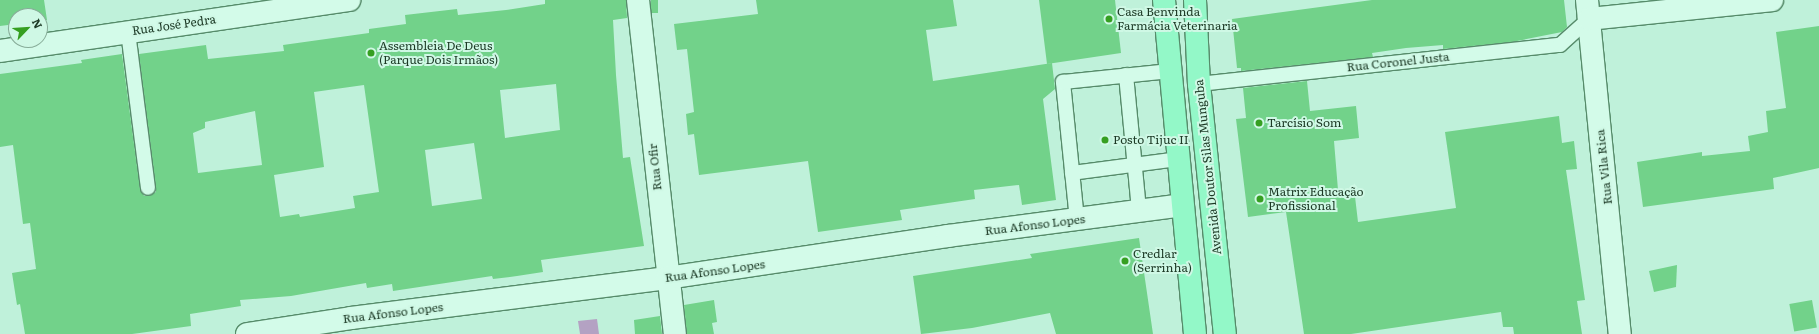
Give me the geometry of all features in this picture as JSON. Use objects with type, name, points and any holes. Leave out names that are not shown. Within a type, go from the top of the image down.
[{"type":"main road","points":[[1164,0],[1195,334]]},
{"type":"main road","name":"Avenida Doutor Silas Munguba","points":[[1195,0],[1199,84],[1225,334]]},
{"type":"street","name":"Rua José Pedra","points":[[0,51],[349,0]]},
{"type":"street","name":"Rua Ofir","points":[[638,0],[667,278],[675,334]]},
{"type":"street","points":[[1588,10],[1772,0]]},
{"type":"street","name":"Rua Vila Rica","points":[[1588,10],[1620,334]]},
{"type":"street","name":"Rua Afonso Lopes","points":[[247,334],[351,318],[667,278],[940,237],[1182,205]]},
{"type":"lane","name":"Rua Coronel Justa","points":[[1199,84],[1560,45],[1588,10]]},
{"type":"lane","points":[[128,32],[148,188]]},
{"type":"lane","points":[[1077,220],[1063,82],[1170,71]]},
{"type":"lane","points":[[1126,75],[1139,211]]},
{"type":"lane","points":[[1072,173],[1178,159]]},
{"type":"shaded area","points":[[597,319],[599,334],[580,334],[578,321]]},
{"type":"building","points":[[0,0],[44,0],[45,8],[8,8],[8,25],[0,26]]},
{"type":"building","points":[[545,0],[626,0],[627,18],[613,20],[616,75],[623,158],[630,157],[644,246],[541,260],[543,272],[517,276],[493,279],[492,276],[393,291],[392,284],[367,288],[366,283],[291,296],[240,300],[241,306],[190,314],[191,326],[132,334],[25,334],[20,304],[17,305],[12,273],[36,269],[30,223],[23,224],[13,145],[0,147],[0,74],[82,63],[81,60],[122,54],[140,189],[144,196],[149,196],[156,192],[156,187],[139,54],[206,45],[208,59],[284,51],[283,45],[369,33],[369,29],[406,24],[405,15],[457,9],[458,15],[545,4]],"holes":[[[556,84],[560,130],[505,138],[500,90]],[[364,85],[379,192],[353,196],[355,208],[300,217],[299,214],[280,217],[274,175],[324,167],[314,92]],[[255,111],[262,165],[198,173],[193,133],[205,128],[205,122]],[[474,143],[482,199],[432,206],[425,150]]]},
{"type":"building","points":[[651,0],[658,0],[658,13],[651,13]]},
{"type":"building","points":[[756,0],[953,0],[957,26],[926,30],[933,81],[1052,63],[1055,89],[1043,99],[1056,200],[1022,205],[1019,185],[974,190],[975,199],[900,210],[902,220],[818,232],[808,161],[699,175],[694,134],[688,135],[686,114],[694,112],[687,49],[677,50],[674,24],[758,14]]},
{"type":"building","points":[[1039,0],[1115,0],[1121,53],[1047,64]]},
{"type":"building","points":[[1372,0],[1564,0],[1567,27],[1562,32],[1512,42],[1443,49],[1443,45],[1406,48],[1372,53],[1373,57],[1241,71],[1241,68],[1237,68],[1232,19]]},
{"type":"building","points":[[1819,26],[1819,168],[1773,178],[1774,189],[1643,207],[1637,162],[1702,152],[1702,156],[1750,151],[1748,136],[1768,132],[1766,111],[1786,108],[1776,32]]},
{"type":"building","points":[[1307,81],[1310,111],[1356,106],[1359,138],[1334,141],[1338,190],[1354,188],[1358,222],[1456,208],[1445,132],[1559,116],[1562,143],[1574,141],[1577,169],[1566,170],[1585,300],[1577,301],[1582,334],[1514,334],[1513,327],[1503,327],[1501,312],[1351,334],[1304,334],[1286,212],[1248,217],[1236,119],[1246,118],[1243,88]]},
{"type":"building","points":[[1139,238],[1153,334],[1056,334],[1050,313],[972,328],[921,334],[913,276],[1032,258],[1030,254]]},
{"type":"building","points":[[1677,265],[1676,287],[1654,292],[1649,271]]},
{"type":"building","points":[[714,300],[717,322],[712,323],[714,334],[687,334],[684,305]]},
{"type":"building","points":[[1812,300],[1817,328],[1794,332],[1789,304]]},
{"type":"building","points":[[660,316],[662,334],[635,334],[634,320]]},
{"type":"place","name":"Casa Benvinda Farmácia Veterinaria","points":[[1109,19]]},
{"type":"place","name":"Assembleia De Deus (Parque Dois Irmãos)","points":[[371,53]]},
{"type":"place","name":"Tarcísio Som","points":[[1259,123]]},
{"type":"place","name":"Posto Tijuc II","points":[[1105,140]]},
{"type":"place","name":"Matrix Educação Profissional","points":[[1260,199]]},
{"type":"place","name":"Credlar (Serrinha)","points":[[1125,261]]}]
